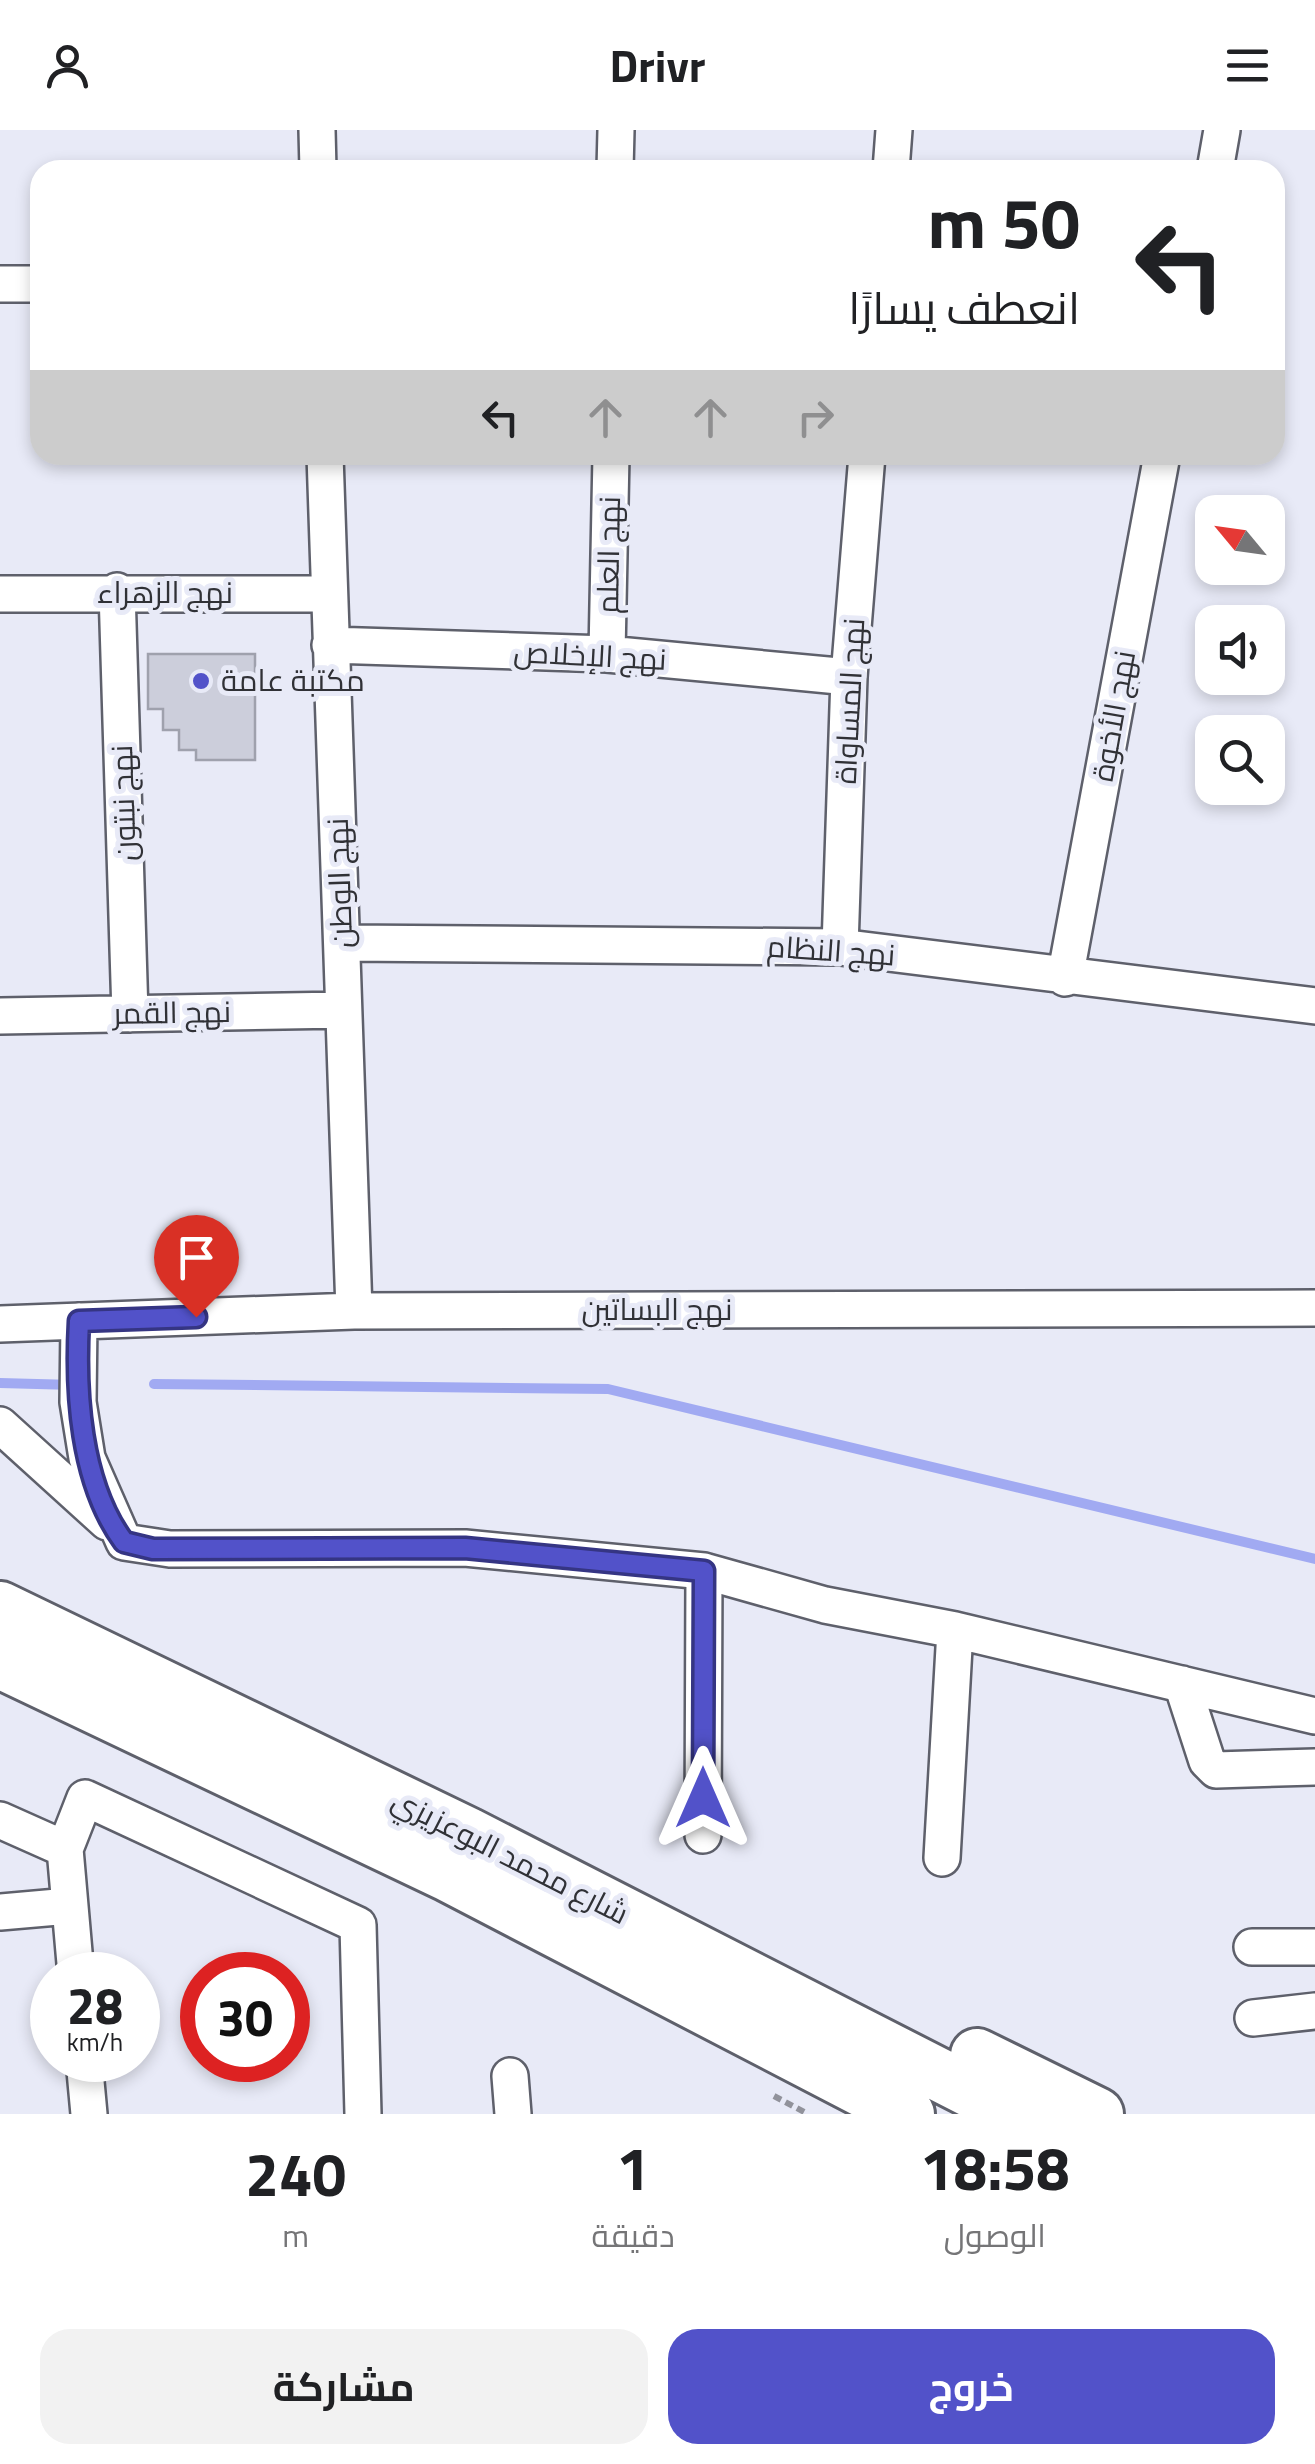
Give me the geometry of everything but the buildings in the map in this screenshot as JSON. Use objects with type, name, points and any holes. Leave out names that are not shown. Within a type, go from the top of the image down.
[{"type":"highway","name":"شارع محمد البوعزيزي","points":[[0,1608],[457,1854],[908,2114]]},
{"type":"highway","name":"شارع محمد البوعزيزي","points":[[0,1662],[457,1854],[1006,2109]]},
{"type":"highway","points":[[457,1854],[512,1928],[558,1959],[844,2114]]},
{"type":"highway","points":[[457,1854],[601,1878],[744,1942],[1097,2114]]},
{"type":"street","points":[[317,130],[318,160]]},
{"type":"street","points":[[615,160],[616,130]]},
{"type":"street","points":[[892,160],[894,130]]},
{"type":"street","points":[[1216,160],[1222,130]]},
{"type":"street","points":[[0,284],[30,284]]},
{"type":"street","name":"نهج الوطن","points":[[325,465],[354,1311]]},
{"type":"street","name":"نهج العلم","points":[[607,654],[610,465]]},
{"type":"street","name":"نهج المساواة","points":[[840,947],[849,676],[866,465]]},
{"type":"street","name":"نهج الأخوة","points":[[1065,978],[1160,465]]},
{"type":"street","name":"نهج نبتون","points":[[118,592],[130,1014]]},
{"type":"street","name":"نهج الزهراء","points":[[0,594],[329,594]]},
{"type":"street","name":"نهج الإخلاص","points":[[330,645],[607,654],[849,676]]},
{"type":"street","name":"نهج النظام","points":[[344,943],[840,947],[1065,978],[1315,1006]]},
{"type":"street","name":"نهج القمر","points":[[0,1016],[343,1010]]},
{"type":"street","name":"نهج البساتين","points":[[0,1324],[354,1311],[1315,1308]]},
{"type":"street","points":[[79,1321],[78,1402],[88,1458],[117,1532]]},
{"type":"street","points":[[0,1425],[124,1542],[153,1549],[465,1548],[704,1571],[825,1605],[956,1630],[1315,1716]]},
{"type":"street","points":[[703,1836],[704,1571]]},
{"type":"street","points":[[942,1858],[956,1630]]},
{"type":"street","points":[[1182,1684],[1208,1761],[1216,1770],[1315,1766]]},
{"type":"street","points":[[74,1952],[65,1849],[85,1798],[358,1925],[363,2114]]},
{"type":"street","points":[[0,1820],[65,1849]]},
{"type":"street","points":[[0,1912],[69,1906]]},
{"type":"street","points":[[1252,1947],[1315,1946]]},
{"type":"street","points":[[1253,2018],[1315,2011]]},
{"type":"street","points":[[510,2076],[514,2114]]},
{"type":"street","points":[[86,2082],[90,2114]]},
{"type":"waterway","points":[[0,1383],[74,1385]]},
{"type":"waterway","points":[[154,1384],[608,1389],[1315,1559]]},
{"type":"place","name":"مكتبة عامة","points":[[201,681]]},
{"type":"route","points":[[196,1317],[79,1321],[78,1402],[88,1458],[124,1542],[153,1549],[465,1548],[704,1571],[703,1798]]}]
